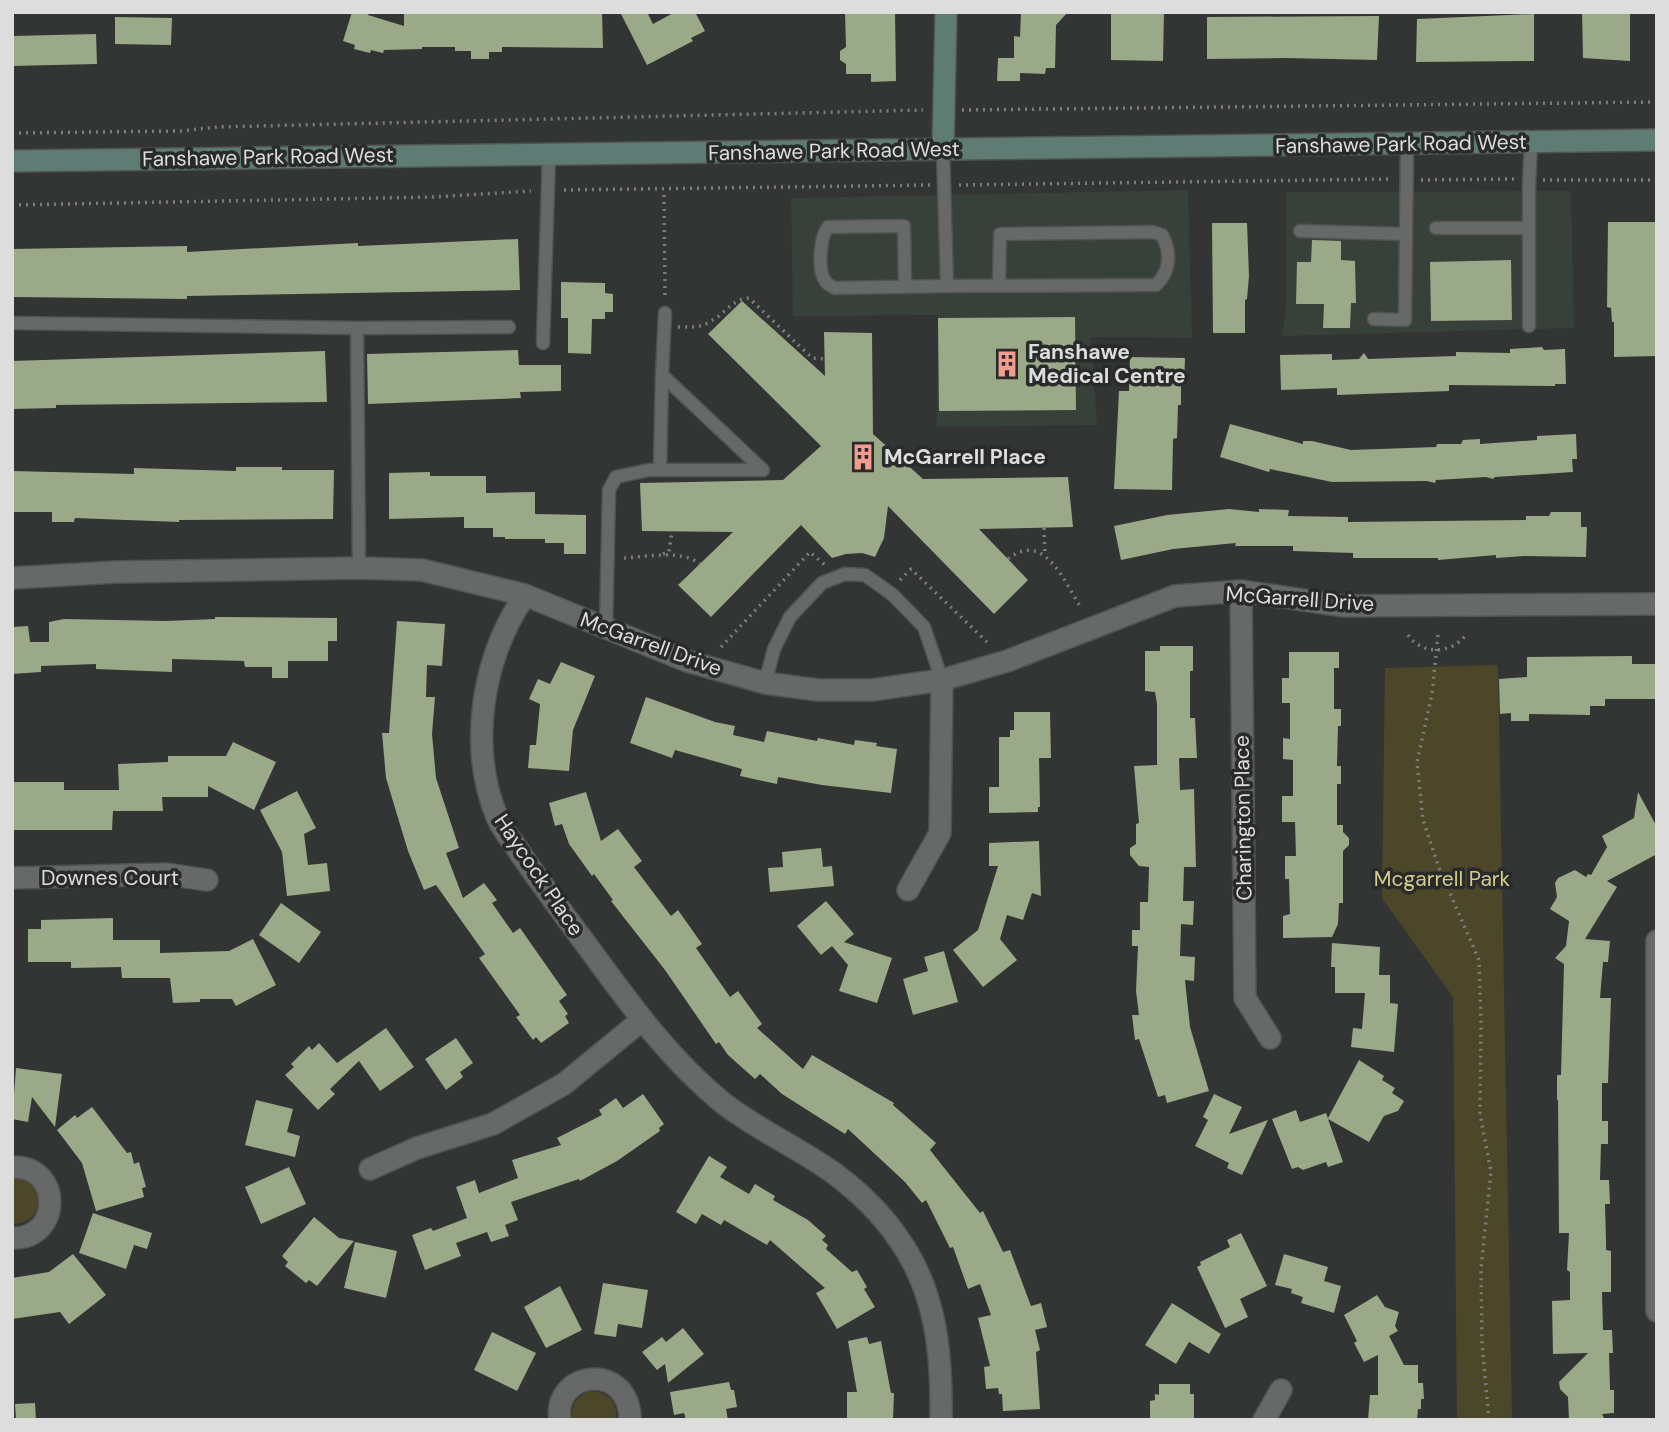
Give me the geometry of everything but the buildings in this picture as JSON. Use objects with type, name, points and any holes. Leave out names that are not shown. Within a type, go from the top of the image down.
[{"type":"main road","points":[[943,149],[946,12]]},
{"type":"main road","name":"Fanshawe Park Road West","points":[[12,161],[1657,141]]},
{"type":"street","name":"McGarrell Drive","points":[[12,578],[116,572],[359,568],[422,570],[525,595],[687,661],[765,683],[818,690],[872,690],[942,680],[1007,661],[1175,596],[1241,592],[1344,606],[1657,604]]},
{"type":"street","name":"Charington Place","points":[[1241,592],[1245,998],[1270,1038]]},
{"type":"street","name":"Haycock Place","points":[[525,595],[515,609],[491,668],[484,700],[481,746],[488,790],[498,820],[642,1020],[676,1060],[723,1102],[767,1134],[833,1172],[863,1197],[899,1239],[923,1284],[936,1327],[942,1371],[941,1420]]},
{"type":"street","points":[[908,890],[940,833],[942,680]]},
{"type":"street","name":"Downes Court","points":[[12,878],[166,874],[207,880]]},
{"type":"street","points":[[1657,941],[1657,1311]]},
{"type":"street","points":[[370,1169],[417,1148],[493,1124],[564,1084],[642,1020]]},
{"type":"street","points":[[12,1167],[28,1169],[38,1175],[46,1184],[51,1207],[40,1228],[30,1235],[12,1238]]},
{"type":"street","points":[[560,1420],[561,1403],[566,1392],[585,1380],[597,1378],[608,1381],[626,1397],[630,1420]]},
{"type":"street","points":[[1264,1420],[1281,1390]]},
{"type":"lane","points":[[1529,326],[1531,142]]},
{"type":"lane","points":[[1374,319],[1405,320],[1407,144]]},
{"type":"lane","points":[[943,149],[947,286]]},
{"type":"lane","points":[[543,343],[549,154]]},
{"type":"lane","points":[[905,287],[904,226],[828,227],[822,235],[821,274],[826,283],[835,288],[1156,285],[1163,278],[1168,263],[1168,246],[1162,235],[1153,232],[1000,234],[999,286]]},
{"type":"lane","points":[[1436,228],[1528,229]]},
{"type":"lane","points":[[1300,231],[1405,234]]},
{"type":"lane","points":[[660,470],[665,313]]},
{"type":"lane","points":[[12,323],[357,328],[509,327]]},
{"type":"lane","points":[[357,328],[359,568]]},
{"type":"lane","points":[[606,628],[609,490],[616,477],[660,470],[763,470],[662,375]]},
{"type":"lane","points":[[765,683],[770,657],[790,617],[822,583],[845,573],[864,575],[893,596],[924,628],[942,680]]},
{"type":"path","points":[[985,110],[1657,102]]},
{"type":"path","points":[[12,133],[181,131],[217,127],[908,110]]},
{"type":"path","points":[[977,185],[1390,179]]},
{"type":"path","points":[[1423,180],[1510,179]]},
{"type":"path","points":[[1550,180],[1657,180]]},
{"type":"path","points":[[12,205],[434,197],[548,190],[923,186]]},
{"type":"path","points":[[664,195],[665,313]]},
{"type":"path","points":[[664,326],[699,327],[712,321],[740,299],[749,298],[812,358],[825,359]]},
{"type":"path","points":[[1044,528],[1045,555]]},
{"type":"path","points":[[657,556],[669,552],[672,531]]},
{"type":"path","points":[[721,647],[810,551]]},
{"type":"path","points":[[1008,559],[1021,551],[1036,551],[1045,555],[1080,606]]},
{"type":"path","points":[[608,558],[681,556],[694,559],[700,564]]},
{"type":"path","points":[[1408,635],[1417,645],[1428,650],[1437,650],[1449,649],[1459,644],[1466,634]]},
{"type":"path","points":[[1438,635],[1432,694],[1417,762],[1423,820],[1448,891],[1479,960],[1480,1114],[1491,1172],[1481,1268],[1482,1343],[1489,1420]]},
{"type":"shaded area","points":[[1188,190],[1192,338],[1091,337],[1097,425],[937,427],[938,315],[793,316],[791,198]]},
{"type":"shaded area","points":[[1571,191],[1574,328],[1282,336],[1286,308],[1286,192]]},
{"type":"green space","name":"Mcgarrell Park","points":[[1498,665],[1512,1420],[1457,1420],[1453,997],[1382,898],[1385,668]]},
{"type":"green space","points":[[12,1178],[32,1185],[39,1201],[32,1217],[12,1224]]},
{"type":"green space","points":[[592,1391],[611,1400],[616,1420],[571,1420],[574,1402]]},
{"type":"place","name":"Fanshawe Medical Centre","points":[[1007,364]]},
{"type":"place","name":"McGarrell Place","points":[[863,457]]}]
